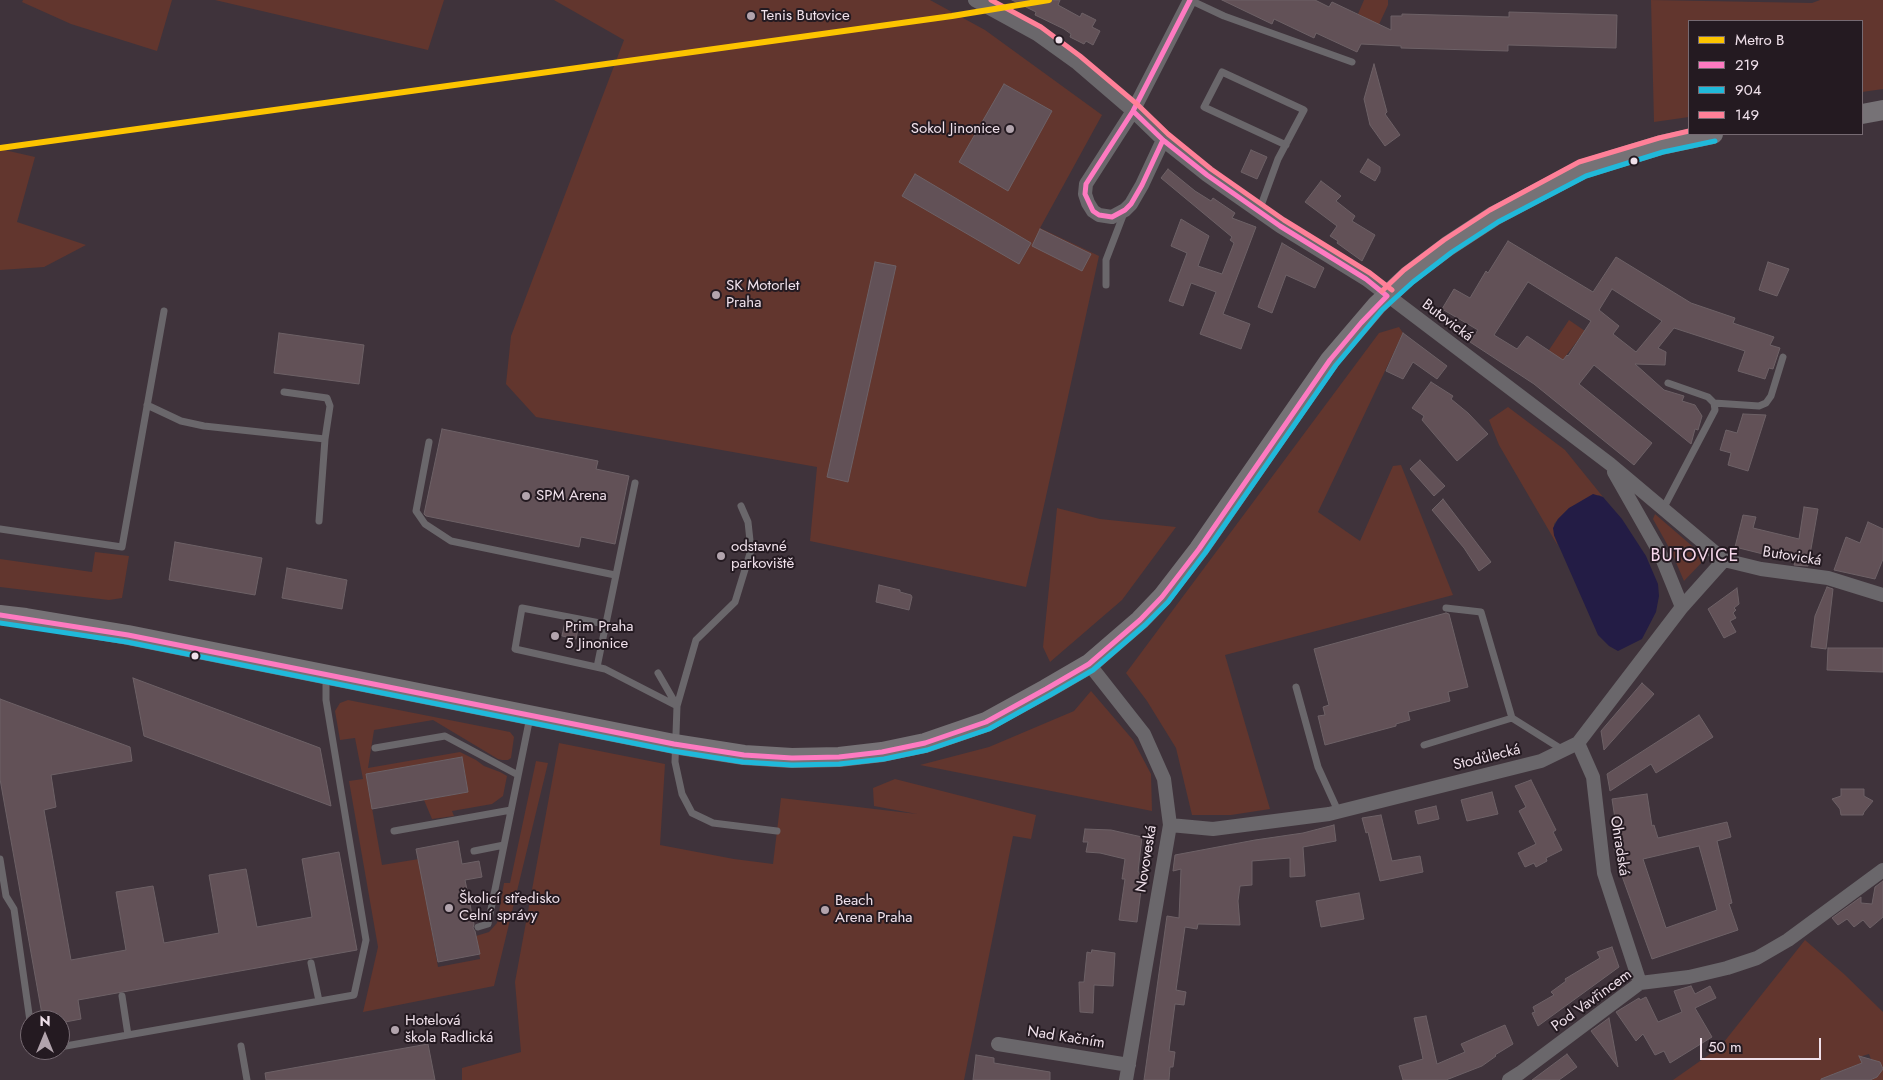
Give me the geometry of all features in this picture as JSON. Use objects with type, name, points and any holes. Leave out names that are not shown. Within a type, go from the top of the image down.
[{"type":"main road","points":[[1863,114],[1883,110]]},
{"type":"main road","points":[[0,615],[120,633],[674,744],[744,755],[839,758],[925,743],[986,722],[1046,689],[1089,664],[1140,620],[1181,574],[1330,360],[1361,323],[1408,276],[1486,221],[1584,169],[1661,145],[1707,135]]},
{"type":"street","name":"Butovická","points":[[975,0],[1038,34],[1076,62],[1133,111],[1163,140],[1207,175],[1258,211],[1366,280],[1610,464],[1724,560],[1761,569],[1828,578],[1883,595]]},
{"type":"street","points":[[1163,140],[1131,204],[1125,210],[1112,217],[1099,215],[1093,211],[1085,194],[1086,184],[1133,111],[1190,0]]},
{"type":"street","name":"Butovická","points":[[1610,464],[1660,553],[1682,608]]},
{"type":"street","name":"Stodůlecká","points":[[1170,825],[1213,829],[1338,812],[1541,761],[1578,743],[1682,608],[1724,560]]},
{"type":"street","name":"Novoveská","points":[[1089,664],[1144,734],[1164,779],[1170,825],[1126,1080]]},
{"type":"street","name":"Ohradská","points":[[1578,743],[1593,777],[1604,873],[1640,983]]},
{"type":"street","name":"Pod Vavřincem","points":[[1509,1080],[1640,983],[1699,974],[1727,968],[1757,958],[1788,940],[1883,870]]},
{"type":"street","name":"Nad Kačním","points":[[998,1044],[1129,1064]]},
{"type":"lane","points":[[1190,0],[1224,16],[1352,62]]},
{"type":"lane","points":[[1258,211],[1278,159],[1286,145],[1304,110],[1222,72],[1204,107],[1286,145]]},
{"type":"lane","points":[[1106,285],[1106,260],[1125,210]]},
{"type":"lane","points":[[0,529],[122,547],[164,311]]},
{"type":"lane","points":[[1714,403],[1758,406],[1766,403],[1771,396],[1783,357]]},
{"type":"lane","points":[[1664,509],[1715,410],[1714,403],[1708,397],[1668,383]]},
{"type":"lane","points":[[284,392],[327,398],[330,406],[325,439],[319,521]]},
{"type":"lane","points":[[147,405],[182,421],[204,426],[325,439]]},
{"type":"lane","points":[[429,442],[416,511],[425,524],[450,541],[615,575]]},
{"type":"lane","points":[[597,667],[635,483]]},
{"type":"lane","points":[[740,506],[748,522],[751,550],[735,602],[696,640],[677,706],[674,744],[675,762],[682,794],[692,813],[713,823],[777,831]]},
{"type":"lane","points":[[605,624],[522,608],[515,649],[605,669],[677,706]]},
{"type":"lane","points":[[1446,608],[1482,612],[1512,718],[1563,750]]},
{"type":"lane","points":[[658,673],[677,706]]},
{"type":"lane","points":[[70,1045],[354,994],[366,940],[326,700],[326,674]]},
{"type":"lane","points":[[1296,687],[1318,767],[1338,812]]},
{"type":"lane","points":[[478,927],[488,924],[530,714]]},
{"type":"lane","points":[[1424,745],[1512,718]]},
{"type":"lane","points":[[375,748],[445,736],[518,775]]},
{"type":"lane","points":[[394,831],[511,810]]},
{"type":"lane","points":[[474,851],[504,845]]},
{"type":"lane","points":[[0,859],[6,896],[14,909],[28,1010]]},
{"type":"lane","points":[[311,963],[318,1001]]},
{"type":"lane","points":[[122,996],[128,1035]]},
{"type":"lane","points":[[241,1046],[247,1080]]},
{"type":"shaded area","points":[[23,0],[172,0],[157,51],[71,24],[22,2]]},
{"type":"shaded area","points":[[215,0],[444,0],[428,50]]},
{"type":"shaded area","name":"SK Motorlet Praha","points":[[554,0],[930,0],[985,30],[1102,115],[1040,228],[1099,256],[1026,587],[810,541],[817,467],[536,417],[506,384],[511,336],[624,40]]},
{"type":"shaded area","points":[[1364,0],[1388,0],[1388,5],[1375,33],[1371,21],[1358,14]]},
{"type":"shaded area","points":[[1651,0],[1812,3],[1820,0],[1883,0],[1883,89],[1863,92],[1863,20],[1688,20],[1688,117],[1654,122]]},
{"type":"shaded area","points":[[0,149],[35,157],[17,222],[86,245],[44,267],[0,270]]},
{"type":"shaded area","points":[[1569,320],[1585,331],[1541,388],[1529,380]]},
{"type":"shaded area","points":[[1399,327],[1403,333],[1318,512],[1360,541],[1393,466],[1401,465],[1453,595],[1225,655],[1270,809],[1231,815],[1192,815],[1176,748],[1147,701],[1126,673],[1379,333]]},
{"type":"shaded area","points":[[1508,407],[1565,450],[1603,497],[1599,495],[1569,508],[1558,519],[1554,524],[1554,535],[1558,546],[1499,445],[1489,420]]},
{"type":"shaded area","points":[[1593,494],[1603,497],[1622,519],[1646,556],[1658,584],[1659,596],[1656,612],[1642,639],[1618,651],[1609,646],[1598,635],[1554,535],[1553,528],[1558,519],[1569,508]]},
{"type":"shaded area","points":[[1057,508],[1100,519],[1176,527],[1122,600],[1050,662],[1043,647]]},
{"type":"shaded area","points":[[1655,514],[1706,558],[1684,581],[1672,553],[1653,519]]},
{"type":"shaded area","points":[[95,552],[129,556],[122,598],[109,600],[0,587],[0,559],[92,572]]},
{"type":"shaded area","points":[[1091,691],[1133,740],[1151,774],[1152,811],[920,765],[989,747],[1074,711]]},
{"type":"shaded area","points":[[348,700],[510,732],[514,737],[511,758],[502,760],[433,720],[374,730],[368,768],[460,752],[484,766],[507,776],[503,796],[492,804],[452,811],[454,816],[432,819],[424,800],[468,792],[462,757],[366,774],[382,865],[419,859],[438,967],[480,959],[476,936],[489,932],[497,923],[504,883],[510,883],[536,761],[548,763],[494,986],[363,1012],[378,947],[349,781],[363,779],[355,738],[340,740],[335,711],[340,703]]},
{"type":"shaded area","points":[[559,743],[665,764],[660,845],[734,859],[773,864],[781,798],[917,814],[874,806],[873,788],[895,779],[1036,815],[1031,839],[1013,836],[964,1080],[462,1080],[462,1068],[521,1052],[515,982]]},
{"type":"shaded area","points":[[1805,940],[1883,1012],[1883,1080],[1870,1080],[1877,1077],[1882,1068],[1879,1062],[1872,1062],[1869,1054],[1859,1057],[1862,1063],[1833,1074],[1833,1080],[1673,1080],[1720,1047]]},
{"type":"building","points":[[1012,0],[1060,0],[1058,5],[1080,17],[1082,13],[1096,20],[1092,27],[1100,31],[1093,45],[1086,41],[1084,44],[1070,37],[1071,34],[1064,29],[1035,15],[1036,12]]},
{"type":"building","points":[[1222,0],[1315,0],[1329,7],[1332,2],[1391,30],[1391,16],[1402,16],[1402,14],[1509,17],[1509,12],[1617,15],[1616,48],[1508,45],[1508,51],[1401,48],[1401,46],[1361,44],[1357,52],[1316,33],[1314,38],[1274,19],[1272,24]]},
{"type":"building","points":[[1374,64],[1387,112],[1385,114],[1400,135],[1385,146],[1370,125],[1364,99]]},
{"type":"building","name":"Sokol Jinonice","points":[[1004,84],[1052,111],[1008,191],[959,162]]},
{"type":"building","points":[[1251,150],[1267,157],[1257,179],[1241,172]]},
{"type":"building","points":[[1368,159],[1380,167],[1380,172],[1375,181],[1360,172]]},
{"type":"building","points":[[1168,169],[1195,191],[1211,201],[1213,198],[1235,213],[1232,218],[1256,227],[1223,314],[1250,324],[1241,349],[1200,334],[1216,292],[1191,283],[1183,306],[1169,301],[1187,253],[1171,246],[1181,219],[1209,236],[1198,266],[1222,274],[1234,243],[1230,240],[1232,237],[1161,178]]},
{"type":"building","points":[[915,174],[1031,243],[1019,264],[902,196]]},
{"type":"building","points":[[1321,181],[1341,196],[1336,201],[1355,216],[1352,221],[1375,235],[1362,261],[1330,236],[1337,226],[1305,202]]},
{"type":"building","points":[[1040,229],[1091,254],[1082,271],[1032,246]]},
{"type":"building","points":[[1508,241],[1593,292],[1616,257],[1691,303],[1735,318],[1733,323],[1774,337],[1770,345],[1780,348],[1773,369],[1769,368],[1765,379],[1738,371],[1745,351],[1674,328],[1658,348],[1666,352],[1665,365],[1635,364],[1664,390],[1684,396],[1682,401],[1695,405],[1702,416],[1698,430],[1695,429],[1691,444],[1594,365],[1579,384],[1652,443],[1634,465],[1534,384],[1470,342],[1478,330],[1442,309],[1454,289],[1470,298],[1486,271],[1488,273]],"holes":[[[1528,282],[1591,321],[1568,356],[1563,360],[1527,336],[1517,349],[1494,335]],[[1612,289],[1662,321],[1636,352],[1613,334],[1619,326],[1599,310]]]},
{"type":"building","points":[[1282,243],[1324,268],[1315,288],[1286,275],[1272,313],[1258,307]]},
{"type":"building","points":[[875,262],[896,266],[848,482],[827,477]]},
{"type":"building","points":[[1768,262],[1789,269],[1777,296],[1759,290]]},
{"type":"building","points":[[279,333],[364,345],[359,384],[274,373]]},
{"type":"building","points":[[1403,333],[1447,366],[1437,379],[1413,362],[1403,379],[1386,371]]},
{"type":"building","points":[[1431,382],[1453,396],[1451,399],[1468,413],[1488,434],[1457,461],[1422,420],[1424,416],[1412,408]]},
{"type":"building","points":[[1743,414],[1766,415],[1748,471],[1728,465],[1731,453],[1720,450],[1726,430],[1737,433]]},
{"type":"building","name":"SPM Arena","points":[[442,429],[598,461],[596,469],[629,476],[615,544],[581,537],[579,547],[426,516],[424,514]]},
{"type":"building","points":[[1420,460],[1445,486],[1434,496],[1410,469]]},
{"type":"building","points":[[1443,499],[1491,562],[1479,571],[1464,548],[1432,510]]},
{"type":"building","points":[[1804,507],[1818,509],[1808,566],[1794,565],[1795,562],[1735,547],[1743,515],[1756,517],[1753,528],[1799,539]]},
{"type":"building","points":[[1868,522],[1883,529],[1883,559],[1875,579],[1834,570],[1846,537],[1860,543]]},
{"type":"building","points":[[175,542],[262,558],[255,595],[169,580]]},
{"type":"building","points":[[287,568],[347,580],[342,609],[282,598]]},
{"type":"building","points":[[879,585],[911,595],[909,610],[876,602]]},
{"type":"building","points":[[1827,587],[1833,589],[1826,649],[1811,647],[1815,616]]},
{"type":"building","points":[[1737,588],[1739,604],[1734,608],[1736,610],[1733,613],[1736,618],[1730,621],[1736,632],[1724,638],[1708,609]]},
{"type":"building","points":[[1446,613],[1449,614],[1468,687],[1448,692],[1450,701],[1408,712],[1410,720],[1396,724],[1396,726],[1325,745],[1318,716],[1325,715],[1323,707],[1329,705],[1314,649]]},
{"type":"building","points":[[565,622],[579,624],[576,639],[562,636]]},
{"type":"building","points":[[1828,648],[1883,648],[1883,672],[1827,670]]},
{"type":"building","points":[[133,678],[320,748],[331,806],[144,736]]},
{"type":"building","points":[[1642,683],[1654,694],[1604,750],[1601,731]]},
{"type":"building","points":[[0,699],[130,747],[132,761],[51,775],[56,807],[44,810],[71,960],[126,950],[116,892],[153,886],[164,943],[219,933],[209,875],[246,869],[257,927],[312,917],[302,859],[339,852],[357,950],[78,1000],[81,1019],[70,1021],[70,1010],[41,1010],[0,779]]},
{"type":"building","points":[[1699,715],[1713,737],[1656,773],[1651,764],[1610,791],[1607,774]]},
{"type":"building","points":[[462,757],[468,792],[372,809],[366,774]]},
{"type":"building","points":[[1531,780],[1556,830],[1553,832],[1562,850],[1546,858],[1547,861],[1536,867],[1534,863],[1525,867],[1518,853],[1536,844],[1519,811],[1526,807],[1515,786]]},
{"type":"building","points":[[1841,789],[1864,789],[1864,796],[1873,801],[1863,815],[1841,815],[1840,809],[1832,799],[1841,796]]},
{"type":"building","points":[[1492,792],[1498,814],[1467,821],[1461,800]]},
{"type":"building","points":[[1647,794],[1652,826],[1654,825],[1658,838],[1727,822],[1731,837],[1717,841],[1732,903],[1729,904],[1738,930],[1652,959],[1618,865],[1614,848],[1622,847],[1617,832],[1612,799]],"holes":[[[1699,846],[1717,910],[1666,928],[1643,859]]]},
{"type":"building","points":[[1436,806],[1439,819],[1418,824],[1415,811]]},
{"type":"building","points":[[1381,815],[1392,861],[1420,856],[1423,872],[1380,881],[1368,832],[1366,833],[1362,818]]},
{"type":"building","points":[[1334,825],[1336,841],[1303,847],[1305,876],[1290,877],[1290,858],[1252,861],[1252,885],[1240,886],[1238,901],[1240,925],[1198,924],[1197,929],[1185,927],[1176,990],[1186,992],[1184,1005],[1175,1004],[1169,1051],[1175,1052],[1173,1067],[1170,1067],[1169,1080],[1144,1080],[1167,916],[1179,918],[1181,869],[1173,871],[1175,855],[1303,833]]},
{"type":"building","points":[[1085,829],[1111,830],[1142,837],[1138,872],[1140,872],[1138,890],[1141,890],[1137,922],[1119,920],[1125,879],[1122,879],[1125,859],[1086,852],[1088,842],[1083,842]]},
{"type":"building","name":"Školicí středisko Celní správy","points":[[458,841],[462,864],[479,861],[482,877],[465,880],[474,924],[473,928],[480,954],[438,962],[416,849]]},
{"type":"building","points":[[1883,881],[1883,917],[1870,928],[1863,920],[1854,927],[1847,919],[1838,925],[1832,918],[1861,897],[1861,903],[1872,904],[1875,887]]},
{"type":"building","points":[[1359,893],[1364,919],[1321,927],[1316,901]]},
{"type":"building","points":[[1612,947],[1619,967],[1538,1026],[1532,1013],[1535,1012],[1533,1007],[1554,995],[1551,992],[1566,981],[1565,979],[1600,958],[1597,952]]},
{"type":"building","points":[[1092,950],[1115,953],[1113,986],[1094,985],[1093,1013],[1080,1012],[1079,982],[1084,982],[1087,952],[1091,953]]},
{"type":"building","points":[[1691,986],[1695,994],[1710,986],[1716,998],[1695,1008],[1712,1037],[1670,1063],[1664,1051],[1655,1055],[1643,1034],[1636,1041],[1616,1012],[1639,998],[1640,1000],[1646,997],[1658,1022],[1682,1012],[1674,991]]},
{"type":"building","points":[[1426,1016],[1437,1064],[1465,1052],[1461,1044],[1505,1025],[1513,1044],[1482,1066],[1446,1080],[1403,1080],[1399,1066],[1423,1059],[1414,1018]]},
{"type":"building","points":[[1609,1018],[1618,1067],[1591,1031]]},
{"type":"building","points":[[428,1044],[435,1080],[266,1080],[265,1073]]},
{"type":"building","points":[[1567,1054],[1577,1067],[1559,1080],[1532,1080]]},
{"type":"building","points":[[976,1055],[994,1058],[994,1063],[1050,1072],[1050,1080],[973,1080]]},
{"type":"building","points":[[1859,1056],[1880,1062],[1883,1069],[1877,1077],[1870,1080],[1821,1080],[1862,1063]]},
{"type":"metro line","name":"B","points":[[0,148],[952,16],[1049,0]]},
{"type":"transit line","name":"149","points":[[991,0],[1041,27],[1080,56],[1138,105],[1168,134],[1211,169],[1284,220],[1370,273],[1392,290]]},
{"type":"transit line","name":"219","points":[[1163,140],[1131,204],[1125,210],[1112,217],[1099,215],[1093,211],[1085,194],[1086,184],[1133,111],[1190,0]]},
{"type":"transit line","name":"219","points":[[1133,111],[1163,140],[1207,175],[1280,226],[1366,279],[1387,296]]},
{"type":"transit line","name":"149","points":[[1382,291],[1404,270],[1444,240],[1490,210],[1579,162],[1688,131]]},
{"type":"transit line","name":"904","points":[[0,623],[127,642],[673,751],[743,762],[792,765],[839,764],[884,759],[927,750],[989,729],[1050,695],[1093,670],[1145,625],[1168,602],[1205,553],[1336,365],[1382,310],[1413,282],[1452,252],[1498,222],[1586,176],[1663,152],[1715,141]]},
{"type":"transit line","name":"219","points":[[0,615],[128,635],[674,744],[744,755],[792,758],[839,757],[882,752],[925,743],[986,722],[1046,689],[1089,664],[1140,620],[1162,597],[1199,549],[1330,360],[1387,296]]},
{"type":"place","name":"Tenis Butovice","points":[[751,16]]},
{"type":"place","name":"Sokol Jinonice","points":[[1010,129]]},
{"type":"place","name":"SK Motorlet Praha","points":[[716,295]]},
{"type":"place","name":"SPM Arena","points":[[526,496]]},
{"type":"place","name":"odstavné parkoviště","points":[[721,556]]},
{"type":"place","name":"Prim Praha 5 Jinonice","points":[[555,636]]},
{"type":"place","name":"Školicí středisko Celní správy","points":[[449,908]]},
{"type":"place","name":"Beach Arena Praha","points":[[825,910]]},
{"type":"place","name":"Hotelová škola Radlická","points":[[395,1030]]},
{"type":"district","name":"BUTOVICE","points":[[1695,557]]}]
